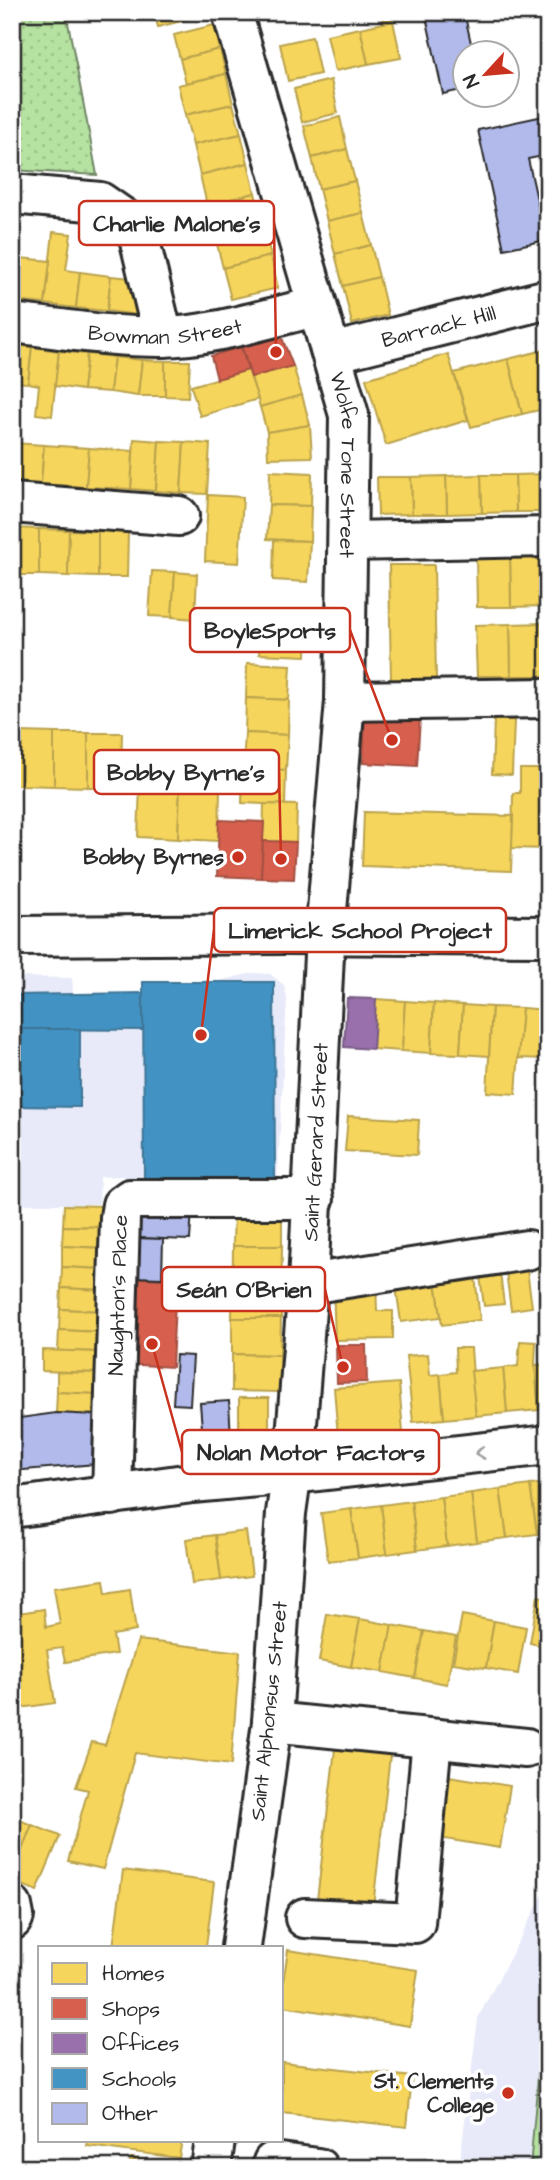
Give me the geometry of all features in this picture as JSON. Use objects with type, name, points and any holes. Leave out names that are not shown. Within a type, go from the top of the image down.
[{"type":"street","name":"Wolfe Tone Street","points":[[233,12],[349,415],[345,701],[325,934]]},
{"type":"street","points":[[12,194],[100,202],[123,218],[138,233],[163,337]]},
{"type":"street","name":"Barrack Hill","points":[[332,353],[548,299]]},
{"type":"street","name":"Bowman Street","points":[[12,323],[115,335],[163,337],[216,330],[316,307]]},
{"type":"street","points":[[12,503],[179,516]]},
{"type":"street","points":[[349,541],[548,537]]},
{"type":"street","points":[[345,701],[548,698]]},
{"type":"street","name":"Saint Gerard Street","points":[[291,1474],[314,1199],[325,934]]},
{"type":"street","points":[[12,936],[548,936]]},
{"type":"street","name":"Naughton's Place","points":[[112,1495],[122,1205],[130,1199],[314,1199]]},
{"type":"street","points":[[308,1284],[527,1250]]},
{"type":"street","points":[[12,1508],[192,1483],[548,1445]]},
{"type":"street","name":"Saint Alphonsus Street","points":[[241,1946],[272,1722],[291,1474]]},
{"type":"street","points":[[272,1722],[526,1748]]},
{"type":"street","points":[[305,1919],[415,1923],[432,1739]]},
{"type":"street","points":[[12,1906],[12,1920]]},
{"type":"street","points":[[211,2168],[215,2142]]},
{"type":"street","points":[[273,2162],[318,2168]]},
{"type":"shaded area","points":[[253,973],[270,974],[284,985],[287,998],[277,1188],[126,1190],[123,1176],[100,1177],[99,1204],[12,1204],[12,977],[72,978],[73,994],[143,993]]},
{"type":"shaded area","name":"St. Clements College","points":[[548,1885],[548,2168],[459,2168],[478,2018]]},
{"type":"green space","points":[[12,12],[66,12],[97,175],[12,170]]},
{"type":"green space","points":[[548,1963],[548,2168],[530,2168]]},
{"type":"building: Homes","points":[[154,12],[201,12],[201,16],[158,27]]},
{"type":"building: Homes","points":[[381,12],[410,12],[411,15],[383,21]]},
{"type":"building: Homes","points":[[393,21],[401,58],[368,64],[360,28]]},
{"type":"building: Homes","points":[[214,25],[220,49],[180,59],[174,35]]},
{"type":"building: Homes","points":[[360,28],[368,64],[335,71],[327,35]]},
{"type":"building: Homes","points":[[312,37],[320,74],[288,81],[280,44]]},
{"type":"building: Homes","points":[[220,49],[226,74],[186,83],[180,59]]},
{"type":"building: Homes","points":[[226,74],[233,104],[185,115],[178,85]]},
{"type":"building: Homes","points":[[331,80],[338,113],[302,122],[294,89]]},
{"type":"building: Homes","points":[[233,104],[241,134],[193,145],[185,115]]},
{"type":"building: Homes","points":[[340,117],[347,149],[312,158],[304,126]]},
{"type":"building: Homes","points":[[241,134],[248,163],[200,175],[193,145]]},
{"type":"building: Homes","points":[[347,149],[355,181],[319,189],[312,158]]},
{"type":"building: Homes","points":[[248,163],[255,193],[207,205],[200,175]]},
{"type":"building: Homes","points":[[355,181],[363,213],[327,221],[319,189]]},
{"type":"building: Homes","points":[[255,193],[263,225],[215,236],[207,205]]},
{"type":"building: Homes","points":[[363,213],[371,245],[335,254],[327,221]]},
{"type":"building: Homes","points":[[263,225],[271,256],[223,268],[215,236]]},
{"type":"building: Homes","points":[[53,232],[71,234],[66,270],[80,272],[76,308],[45,304]]},
{"type":"building: Homes","points":[[371,245],[379,277],[343,286],[335,254]]},
{"type":"building: Homes","points":[[271,256],[278,288],[231,299],[223,268]]},
{"type":"building: Homes","points":[[12,257],[20,258],[15,301],[12,300]]},
{"type":"building: Homes","points":[[20,258],[50,261],[45,304],[15,301]]},
{"type":"building: Homes","points":[[80,272],[111,276],[107,311],[76,308]]},
{"type":"building: Homes","points":[[111,276],[142,279],[138,315],[107,311]]},
{"type":"building: Homes","points":[[379,277],[388,315],[352,324],[343,286]]},
{"type":"building: Homes","points":[[12,345],[32,347],[28,383],[12,382]]},
{"type":"building: Homes","points":[[32,347],[59,351],[52,416],[36,414],[39,385],[28,383]]},
{"type":"building: Homes","points":[[548,349],[548,408],[522,414],[508,359]]},
{"type":"building: Homes","points":[[59,351],[87,354],[83,390],[55,386]]},
{"type":"building: Homes","points":[[87,354],[114,357],[110,392],[83,390]]},
{"type":"building: Homes","points":[[448,354],[468,420],[386,445],[366,379]]},
{"type":"building: Homes","points":[[114,357],[142,360],[138,396],[110,392]]},
{"type":"building: Homes","points":[[508,359],[522,414],[471,427],[454,373]]},
{"type":"building: Homes","points":[[142,360],[165,361],[165,396],[138,396]]},
{"type":"building: Homes","points":[[165,361],[190,361],[188,397],[165,396]]},
{"type":"building: Homes","points":[[293,366],[302,395],[260,407],[251,377]]},
{"type":"building: Homes","points":[[248,370],[258,399],[200,416],[191,386]]},
{"type":"building: Homes","points":[[302,395],[310,425],[267,432],[260,407]]},
{"type":"building: Homes","points":[[310,425],[312,457],[268,458],[267,432]]},
{"type":"building: Homes","points":[[134,439],[159,441],[156,491],[131,489]]},
{"type":"building: Homes","points":[[159,441],[184,442],[181,493],[156,491]]},
{"type":"building: Homes","points":[[184,442],[210,444],[207,494],[181,493]]},
{"type":"building: Homes","points":[[12,443],[44,445],[41,484],[12,482]]},
{"type":"building: Homes","points":[[44,445],[89,448],[86,487],[41,484]]},
{"type":"building: Homes","points":[[89,448],[133,451],[131,489],[86,487]]},
{"type":"building: Homes","points":[[270,471],[312,473],[311,506],[269,505]]},
{"type":"building: Homes","points":[[548,474],[548,512],[516,512],[515,475]]},
{"type":"building: Homes","points":[[481,475],[515,475],[516,512],[482,513]]},
{"type":"building: Homes","points":[[481,475],[482,513],[447,514],[446,476]]},
{"type":"building: Homes","points":[[446,476],[447,514],[412,514],[411,477]]},
{"type":"building: Homes","points":[[377,477],[411,477],[412,514],[378,515]]},
{"type":"building: Homes","points":[[208,495],[243,497],[239,563],[205,561]]},
{"type":"building: Homes","points":[[269,505],[311,506],[310,541],[267,539]]},
{"type":"building: Homes","points":[[12,528],[39,529],[39,575],[12,575]]},
{"type":"building: Homes","points":[[39,529],[69,530],[68,576],[39,575]]},
{"type":"building: Homes","points":[[69,530],[98,531],[98,577],[68,576]]},
{"type":"building: Homes","points":[[98,531],[128,531],[127,577],[98,577]]},
{"type":"building: Homes","points":[[274,540],[310,541],[308,582],[273,580]]},
{"type":"building: Homes","points":[[544,554],[545,606],[511,607],[510,555]]},
{"type":"building: Homes","points":[[544,554],[548,554],[548,606],[545,606]]},
{"type":"building: Homes","points":[[510,555],[511,607],[477,607],[476,556]]},
{"type":"building: Homes","points":[[389,565],[434,565],[436,680],[391,681]]},
{"type":"building: Homes","points":[[152,571],[175,572],[172,617],[149,616]]},
{"type":"building: Homes","points":[[175,572],[197,574],[195,619],[172,617]]},
{"type":"building: Homes","points":[[261,620],[307,623],[306,656],[259,654]]},
{"type":"building: Homes","points":[[544,623],[545,676],[511,676],[510,624]]},
{"type":"building: Homes","points":[[544,623],[548,623],[548,676],[545,676]]},
{"type":"building: Homes","points":[[510,624],[511,676],[477,676],[475,625]]},
{"type":"building: Homes","points":[[247,663],[291,665],[289,700],[246,698]]},
{"type":"building: Homes","points":[[246,698],[289,700],[288,735],[245,733]]},
{"type":"building: Homes","points":[[494,719],[514,720],[512,775],[492,774]]},
{"type":"building: Homes","points":[[12,732],[21,732],[20,785],[12,785]]},
{"type":"building: Homes","points":[[21,732],[54,733],[54,786],[20,785]]},
{"type":"building: Homes","points":[[54,733],[88,733],[88,787],[54,786]]},
{"type":"building: Homes","points":[[88,733],[122,733],[121,787],[88,787]]},
{"type":"building: Homes","points":[[245,733],[288,735],[286,770],[243,768]]},
{"type":"building: Homes","points":[[243,768],[286,770],[285,805],[242,803]]},
{"type":"building: Homes","points":[[520,769],[548,769],[546,849],[512,848],[513,793],[520,793]]},
{"type":"building: Homes","points":[[140,784],[180,786],[178,839],[138,837]]},
{"type":"building: Homes","points":[[180,786],[220,787],[219,841],[178,839]]},
{"type":"building: Homes","points":[[264,804],[297,805],[296,842],[263,841]]},
{"type":"building: Homes","points":[[364,812],[513,816],[511,871],[362,866]]},
{"type":"building: Homes","points":[[376,999],[405,1001],[402,1051],[373,1049]]},
{"type":"building: Homes","points":[[405,1001],[434,1003],[431,1053],[402,1051]]},
{"type":"building: Homes","points":[[434,1003],[463,1005],[460,1054],[431,1053]]},
{"type":"building: Homes","points":[[463,1005],[492,1007],[489,1056],[460,1054]]},
{"type":"building: Homes","points":[[492,1007],[522,1008],[516,1094],[487,1092]]},
{"type":"building: Homes","points":[[522,1008],[548,1010],[548,1059],[518,1058]]},
{"type":"building: Homes","points":[[348,1116],[419,1120],[417,1155],[345,1151]]},
{"type":"building: Homes","points":[[64,1205],[104,1206],[103,1227],[63,1226]]},
{"type":"building: Homes","points":[[234,1206],[282,1207],[282,1246],[233,1246]]},
{"type":"building: Homes","points":[[63,1226],[103,1227],[102,1248],[62,1246]]},
{"type":"building: Homes","points":[[548,1244],[548,1278],[539,1279],[536,1245]]},
{"type":"building: Homes","points":[[62,1246],[102,1248],[101,1269],[62,1267]]},
{"type":"building: Homes","points":[[233,1246],[282,1246],[281,1318],[232,1318]]},
{"type":"building: Homes","points":[[62,1267],[101,1269],[101,1290],[61,1288]]},
{"type":"building: Homes","points":[[527,1270],[532,1307],[511,1310],[506,1272]]},
{"type":"building: Homes","points":[[500,1273],[504,1304],[484,1306],[480,1276]]},
{"type":"building: Homes","points":[[475,1276],[480,1320],[442,1325],[436,1282]]},
{"type":"building: Homes","points":[[436,1282],[441,1317],[401,1322],[396,1287]]},
{"type":"building: Homes","points":[[376,1283],[377,1311],[393,1311],[393,1339],[335,1340],[333,1284]]},
{"type":"building: Homes","points":[[61,1288],[101,1290],[100,1311],[60,1309]]},
{"type":"building: Homes","points":[[60,1309],[100,1311],[99,1332],[59,1330]]},
{"type":"building: Homes","points":[[232,1318],[281,1318],[280,1355],[232,1354]]},
{"type":"building: Homes","points":[[59,1330],[99,1332],[98,1352],[58,1351]]},
{"type":"building: Homes","points":[[520,1341],[536,1342],[539,1410],[507,1413],[503,1368],[518,1366]]},
{"type":"building: Homes","points":[[455,1348],[471,1348],[476,1416],[444,1419],[440,1374],[456,1372]]},
{"type":"building: Homes","points":[[42,1350],[98,1352],[97,1373],[42,1371]]},
{"type":"building: Homes","points":[[232,1354],[280,1355],[280,1392],[232,1391]]},
{"type":"building: Homes","points":[[428,1354],[430,1375],[440,1374],[444,1419],[413,1422],[406,1356]]},
{"type":"building: Homes","points":[[548,1364],[548,1409],[539,1410],[535,1365]]},
{"type":"building: Homes","points":[[503,1368],[507,1413],[476,1416],[471,1371]]},
{"type":"building: Homes","points":[[57,1372],[97,1373],[96,1394],[57,1392]]},
{"type":"building: Homes","points":[[399,1383],[403,1432],[338,1437],[334,1388]]},
{"type":"building: Homes","points":[[57,1392],[96,1394],[95,1415],[56,1413]]},
{"type":"building: Homes","points":[[239,1398],[269,1398],[269,1441],[239,1441]]},
{"type":"building: Homes","points":[[548,1483],[548,1533],[537,1534],[530,1485]]},
{"type":"building: Homes","points":[[530,1485],[537,1534],[507,1538],[500,1489]]},
{"type":"building: Homes","points":[[500,1489],[507,1538],[477,1542],[471,1493]]},
{"type":"building: Homes","points":[[471,1493],[477,1542],[447,1546],[441,1497]]},
{"type":"building: Homes","points":[[441,1497],[447,1546],[417,1550],[411,1501]]},
{"type":"building: Homes","points":[[411,1501],[417,1550],[387,1554],[381,1505]]},
{"type":"building: Homes","points":[[381,1505],[387,1554],[358,1558],[351,1509]]},
{"type":"building: Homes","points":[[351,1509],[358,1558],[328,1561],[321,1513]]},
{"type":"building: Homes","points":[[246,1531],[252,1576],[221,1580],[215,1535]]},
{"type":"building: Homes","points":[[215,1535],[221,1580],[192,1584],[186,1539]]},
{"type":"building: Homes","points":[[104,1580],[106,1593],[130,1589],[136,1631],[113,1635],[116,1654],[65,1662],[62,1648],[47,1650],[55,1703],[13,1709],[12,1614],[44,1609],[46,1627],[60,1624],[54,1587]]},
{"type":"building: Homes","points":[[538,1596],[548,1598],[548,1647],[530,1643]]},
{"type":"building: Homes","points":[[327,1614],[360,1619],[351,1667],[319,1661]]},
{"type":"building: Homes","points":[[462,1615],[494,1621],[486,1668],[453,1663]]},
{"type":"building: Homes","points":[[360,1619],[392,1625],[383,1672],[351,1667]]},
{"type":"building: Homes","points":[[494,1621],[526,1627],[518,1674],[486,1668]]},
{"type":"building: Homes","points":[[392,1625],[424,1631],[415,1678],[383,1672]]},
{"type":"building: Homes","points":[[424,1631],[456,1637],[447,1684],[415,1678]]},
{"type":"building: Homes","points":[[138,1640],[240,1652],[231,1765],[135,1753],[103,1869],[68,1861],[88,1790],[76,1787],[92,1742],[105,1745]]},
{"type":"building: Homes","points":[[335,1749],[390,1755],[373,1907],[317,1900]]},
{"type":"building: Homes","points":[[449,1776],[510,1786],[500,1848],[439,1838]]},
{"type":"building: Homes","points":[[12,1817],[32,1825],[12,1874]]},
{"type":"building: Homes","points":[[32,1825],[60,1836],[37,1891],[12,1881],[12,1874]]},
{"type":"building: Homes","points":[[123,1870],[214,1882],[206,1946],[113,1946]]},
{"type":"building: Homes","points":[[288,1950],[418,1970],[410,2026],[284,2006],[284,1976]]},
{"type":"building: Homes","points":[[284,2062],[412,2077],[407,2127],[284,2113]]},
{"type":"building: Homes","points":[[88,2142],[182,2142],[179,2158],[87,2146]]},
{"type":"building: Homes","points":[[131,2158],[180,2167],[180,2168],[129,2168]]},
{"type":"building: Shops","points":[[281,335],[293,366],[251,377],[242,347]]},
{"type":"building: Shops","points":[[241,347],[248,370],[217,379],[211,356]]},
{"type":"building: Shops","points":[[365,715],[420,718],[417,766],[363,763]]},
{"type":"building: Shops","points":[[219,820],[264,822],[261,878],[217,876]]},
{"type":"building: Shops","points":[[263,841],[296,842],[294,879],[261,878]]},
{"type":"building: Shops","points":[[128,1277],[176,1280],[172,1367],[124,1364]]},
{"type":"building: Shops","points":[[336,1345],[366,1345],[367,1382],[337,1383]]},
{"type":"building: Offices","points":[[347,998],[376,999],[373,1049],[344,1047]]},
{"type":"building: Schools","points":[[143,982],[274,982],[275,1183],[144,1184]]},
{"type":"building: Schools","points":[[143,993],[143,1030],[12,1029],[12,995]]},
{"type":"building: Schools","points":[[12,1029],[80,1029],[80,1107],[12,1106]]},
{"type":"building: Other","points":[[425,12],[464,12],[470,38],[452,38],[452,92],[443,94]]},
{"type":"building: Other","points":[[548,115],[548,155],[528,159],[546,240],[504,249],[478,130]]},
{"type":"building: Other","points":[[136,1207],[192,1209],[190,1240],[135,1238]]},
{"type":"building: Other","points":[[135,1238],[163,1239],[162,1278],[133,1277]]},
{"type":"building: Other","points":[[176,1355],[193,1356],[190,1405],[173,1404]]},
{"type":"building: Other","points":[[229,1401],[231,1439],[203,1441],[200,1403]]},
{"type":"building: Other","points":[[56,1413],[95,1415],[96,1464],[12,1471],[12,1419]]},
{"type":"place","name":"Charlie Malone's","points":[[276,352]]},
{"type":"place","name":"BoyleSports","points":[[392,740]]},
{"type":"place","name":"Bobby Byrnes","points":[[238,857]]},
{"type":"place","name":"Bobby Byrne’s","points":[[281,859]]},
{"type":"place","name":"Limerick School Project","points":[[201,1035]]},
{"type":"place","name":"Nolan Motor Factors","points":[[152,1344]]},
{"type":"place","name":"Seán O'Brien","points":[[343,1367]]},
{"type":"place","name":"St. Clements College","points":[[508,2093]]}]
